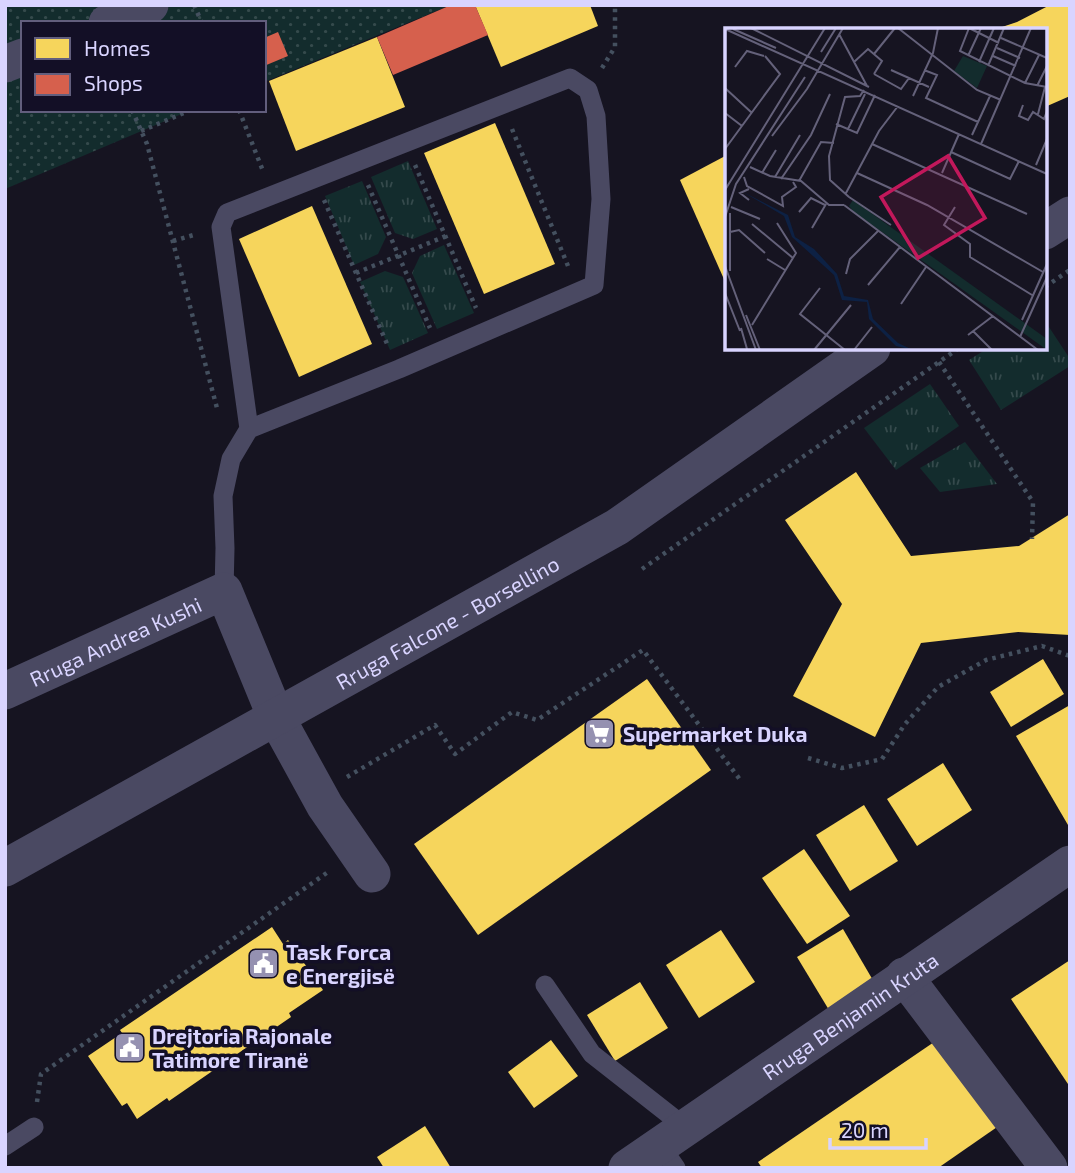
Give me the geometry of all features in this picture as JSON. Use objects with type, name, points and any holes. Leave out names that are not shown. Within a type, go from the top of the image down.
[{"type":"street","points":[[112,21],[150,5]]},
{"type":"street","points":[[1047,230],[1070,215]]},
{"type":"street","name":"Rruga Falcone - Borsellino","points":[[5,867],[617,527],[869,350]]},
{"type":"street","points":[[224,591],[275,715],[318,794],[364,863]]},
{"type":"street","name":"Rruga Andrea Kushi","points":[[5,691],[224,591]]},
{"type":"street","name":"Rruga Benjamin Kruta","points":[[627,1168],[674,1147],[904,976],[1070,864]]},
{"type":"street","points":[[904,976],[1049,1168]]},
{"type":"lane","points":[[224,591],[223,496],[231,459],[249,429],[594,285],[601,199],[596,116],[588,90],[570,78],[227,213],[221,227],[249,429]]},
{"type":"lane","points":[[545,985],[592,1054],[674,1147]]},
{"type":"lane","points":[[5,1146],[34,1127]]},
{"type":"path","points":[[588,90],[615,47],[615,5]]},
{"type":"path","points":[[502,105],[579,291]]},
{"type":"path","points":[[133,112],[147,144],[218,413]]},
{"type":"path","points":[[141,131],[186,112]]},
{"type":"path","points":[[240,112],[273,195]]},
{"type":"path","points":[[406,142],[486,331]]},
{"type":"path","points":[[358,162],[440,351]]},
{"type":"path","points":[[315,178],[398,369]]},
{"type":"path","points":[[356,273],[446,236]]},
{"type":"path","points":[[1047,286],[1070,270]]},
{"type":"path","points":[[642,569],[956,350]]},
{"type":"path","points":[[939,362],[1033,502],[1032,539]]},
{"type":"path","points":[[808,758],[842,768],[882,759],[905,724],[938,687],[986,660],[1042,646],[1070,656]]},
{"type":"path","points":[[318,794],[435,725],[455,754],[512,712],[537,720],[643,650],[741,781]]},
{"type":"path","points":[[34,1127],[41,1074],[364,863]]},
{"type":"green space","points":[[5,5],[451,5],[266,81],[266,21],[21,21],[21,112],[186,112],[5,189]]},
{"type":"green space","points":[[408,161],[437,229],[413,239],[395,233],[371,177]]},
{"type":"green space","points":[[362,181],[386,237],[378,254],[354,265],[325,196]]},
{"type":"green space","points":[[444,245],[474,313],[437,329],[412,273],[420,256]]},
{"type":"green space","points":[[385,271],[403,277],[428,333],[390,350],[360,282]]},
{"type":"green space","points":[[1047,324],[1070,359],[1070,366],[1001,410],[969,360],[985,350],[1047,350]]},
{"type":"green space","points":[[930,384],[959,426],[896,470],[864,428]]},
{"type":"green space","points":[[965,442],[997,484],[940,492],[920,468]]},
{"type":"building: Homes","points":[[475,5],[590,5],[598,26],[501,67]]},
{"type":"building: Homes","points":[[1050,5],[1070,5],[1070,96],[1047,106],[1047,28],[999,28]]},
{"type":"building: Homes","points":[[377,37],[405,107],[296,151],[269,81]]},
{"type":"building: Homes","points":[[495,123],[555,264],[484,294],[424,153]]},
{"type":"building: Homes","points":[[725,156],[725,281],[680,180]]},
{"type":"building: Homes","points":[[312,206],[372,344],[299,377],[239,239]]},
{"type":"building: Homes","points":[[856,472],[911,556],[1019,546],[1070,514],[1070,635],[1018,632],[921,643],[875,737],[793,696],[842,604],[785,520]]},
{"type":"building: Homes","points":[[1043,659],[1064,694],[1011,727],[990,692]]},
{"type":"building: Homes","points":[[647,679],[711,770],[478,935],[414,844]]},
{"type":"building: Homes","points":[[1070,705],[1070,823],[1068,825],[1016,736]]},
{"type":"building: Homes","points":[[943,763],[972,810],[917,846],[887,799]]},
{"type":"building: Homes","points":[[864,805],[898,861],[850,891],[816,835]]},
{"type":"building: Homes","points":[[804,849],[850,916],[807,944],[762,878]]},
{"type":"building: Homes","points":[[272,927],[283,944],[288,940],[323,990],[289,1013],[291,1017],[169,1101],[167,1098],[137,1119],[127,1103],[122,1106],[88,1056],[122,1033],[120,1030]]},
{"type":"building: Homes","points":[[843,929],[874,982],[829,1010],[797,957]]},
{"type":"building: Homes","points":[[721,930],[755,982],[699,1018],[666,965]]},
{"type":"building: Homes","points":[[1070,960],[1070,1087],[1011,999]]},
{"type":"building: Homes","points":[[640,982],[668,1028],[615,1061],[587,1015]]},
{"type":"building: Homes","points":[[940,1038],[1000,1125],[938,1168],[762,1168],[758,1162]]},
{"type":"building: Homes","points":[[551,1040],[578,1076],[534,1108],[508,1072]]},
{"type":"building: Homes","points":[[425,1126],[451,1168],[384,1168],[377,1157]]},
{"type":"building: Shops","points":[[451,5],[475,5],[488,35],[393,75],[377,37]]},
{"type":"building: Shops","points":[[278,32],[288,56],[266,65],[266,37]]},
{"type":"place","name":"Supermarket Duka","points":[[600,733]]},
{"type":"place","name":"Task Forca e Energjisë","points":[[263,963]]},
{"type":"place","name":"Drejtoria Rajonale Tatimore Tiranë","points":[[129,1047]]}]
